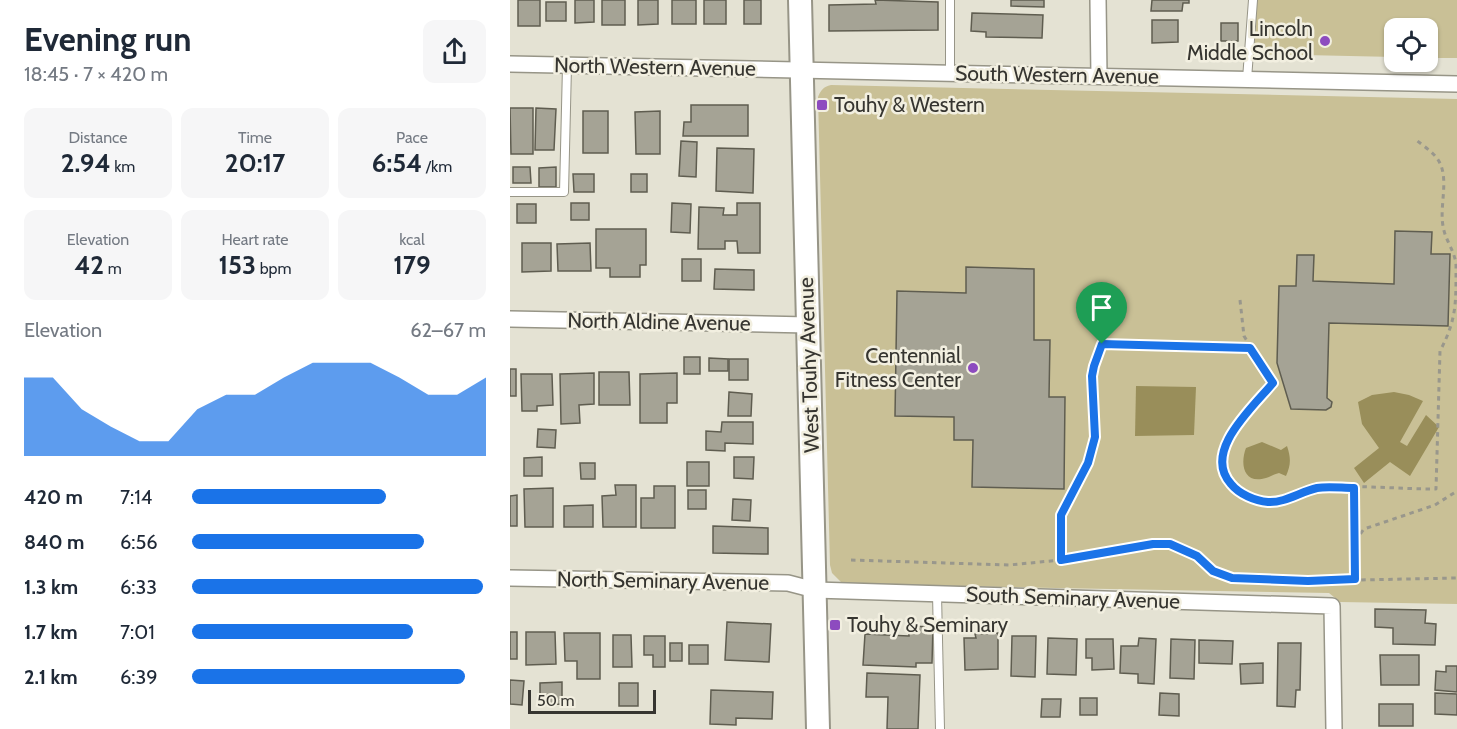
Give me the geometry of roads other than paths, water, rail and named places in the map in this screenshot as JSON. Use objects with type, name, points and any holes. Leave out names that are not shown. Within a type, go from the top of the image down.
[{"type":"main road","name":"West Touhy Avenue","points":[[800,0],[818,729]]},
{"type":"street","points":[[1098,0],[1099,76]]},
{"type":"street","name":"North Western Avenue","points":[[510,64],[801,70]]},
{"type":"street","name":"South Western Avenue","points":[[801,70],[1457,84]]},
{"type":"street","name":"North Aldine Avenue","points":[[510,319],[808,325]]},
{"type":"street","name":"North Seminary Avenue","points":[[510,578],[788,583],[815,590]]},
{"type":"street","name":"South Seminary Avenue","points":[[815,590],[1332,606],[1334,729]]},
{"type":"lane","points":[[950,0],[951,73]]},
{"type":"lane","points":[[1247,79],[1253,0]]},
{"type":"lane","points":[[510,192],[564,192],[567,66]]},
{"type":"lane","points":[[937,594],[940,729]]},
{"type":"place","name":"Lincoln Middle School","points":[[1325,41]]},
{"type":"place","name":"Touhy & Western","points":[[822,105]]},
{"type":"place","name":"Centennial Fitness Center","points":[[973,368]]},
{"type":"place","name":"Touhy & Seminary","points":[[835,625]]}]
